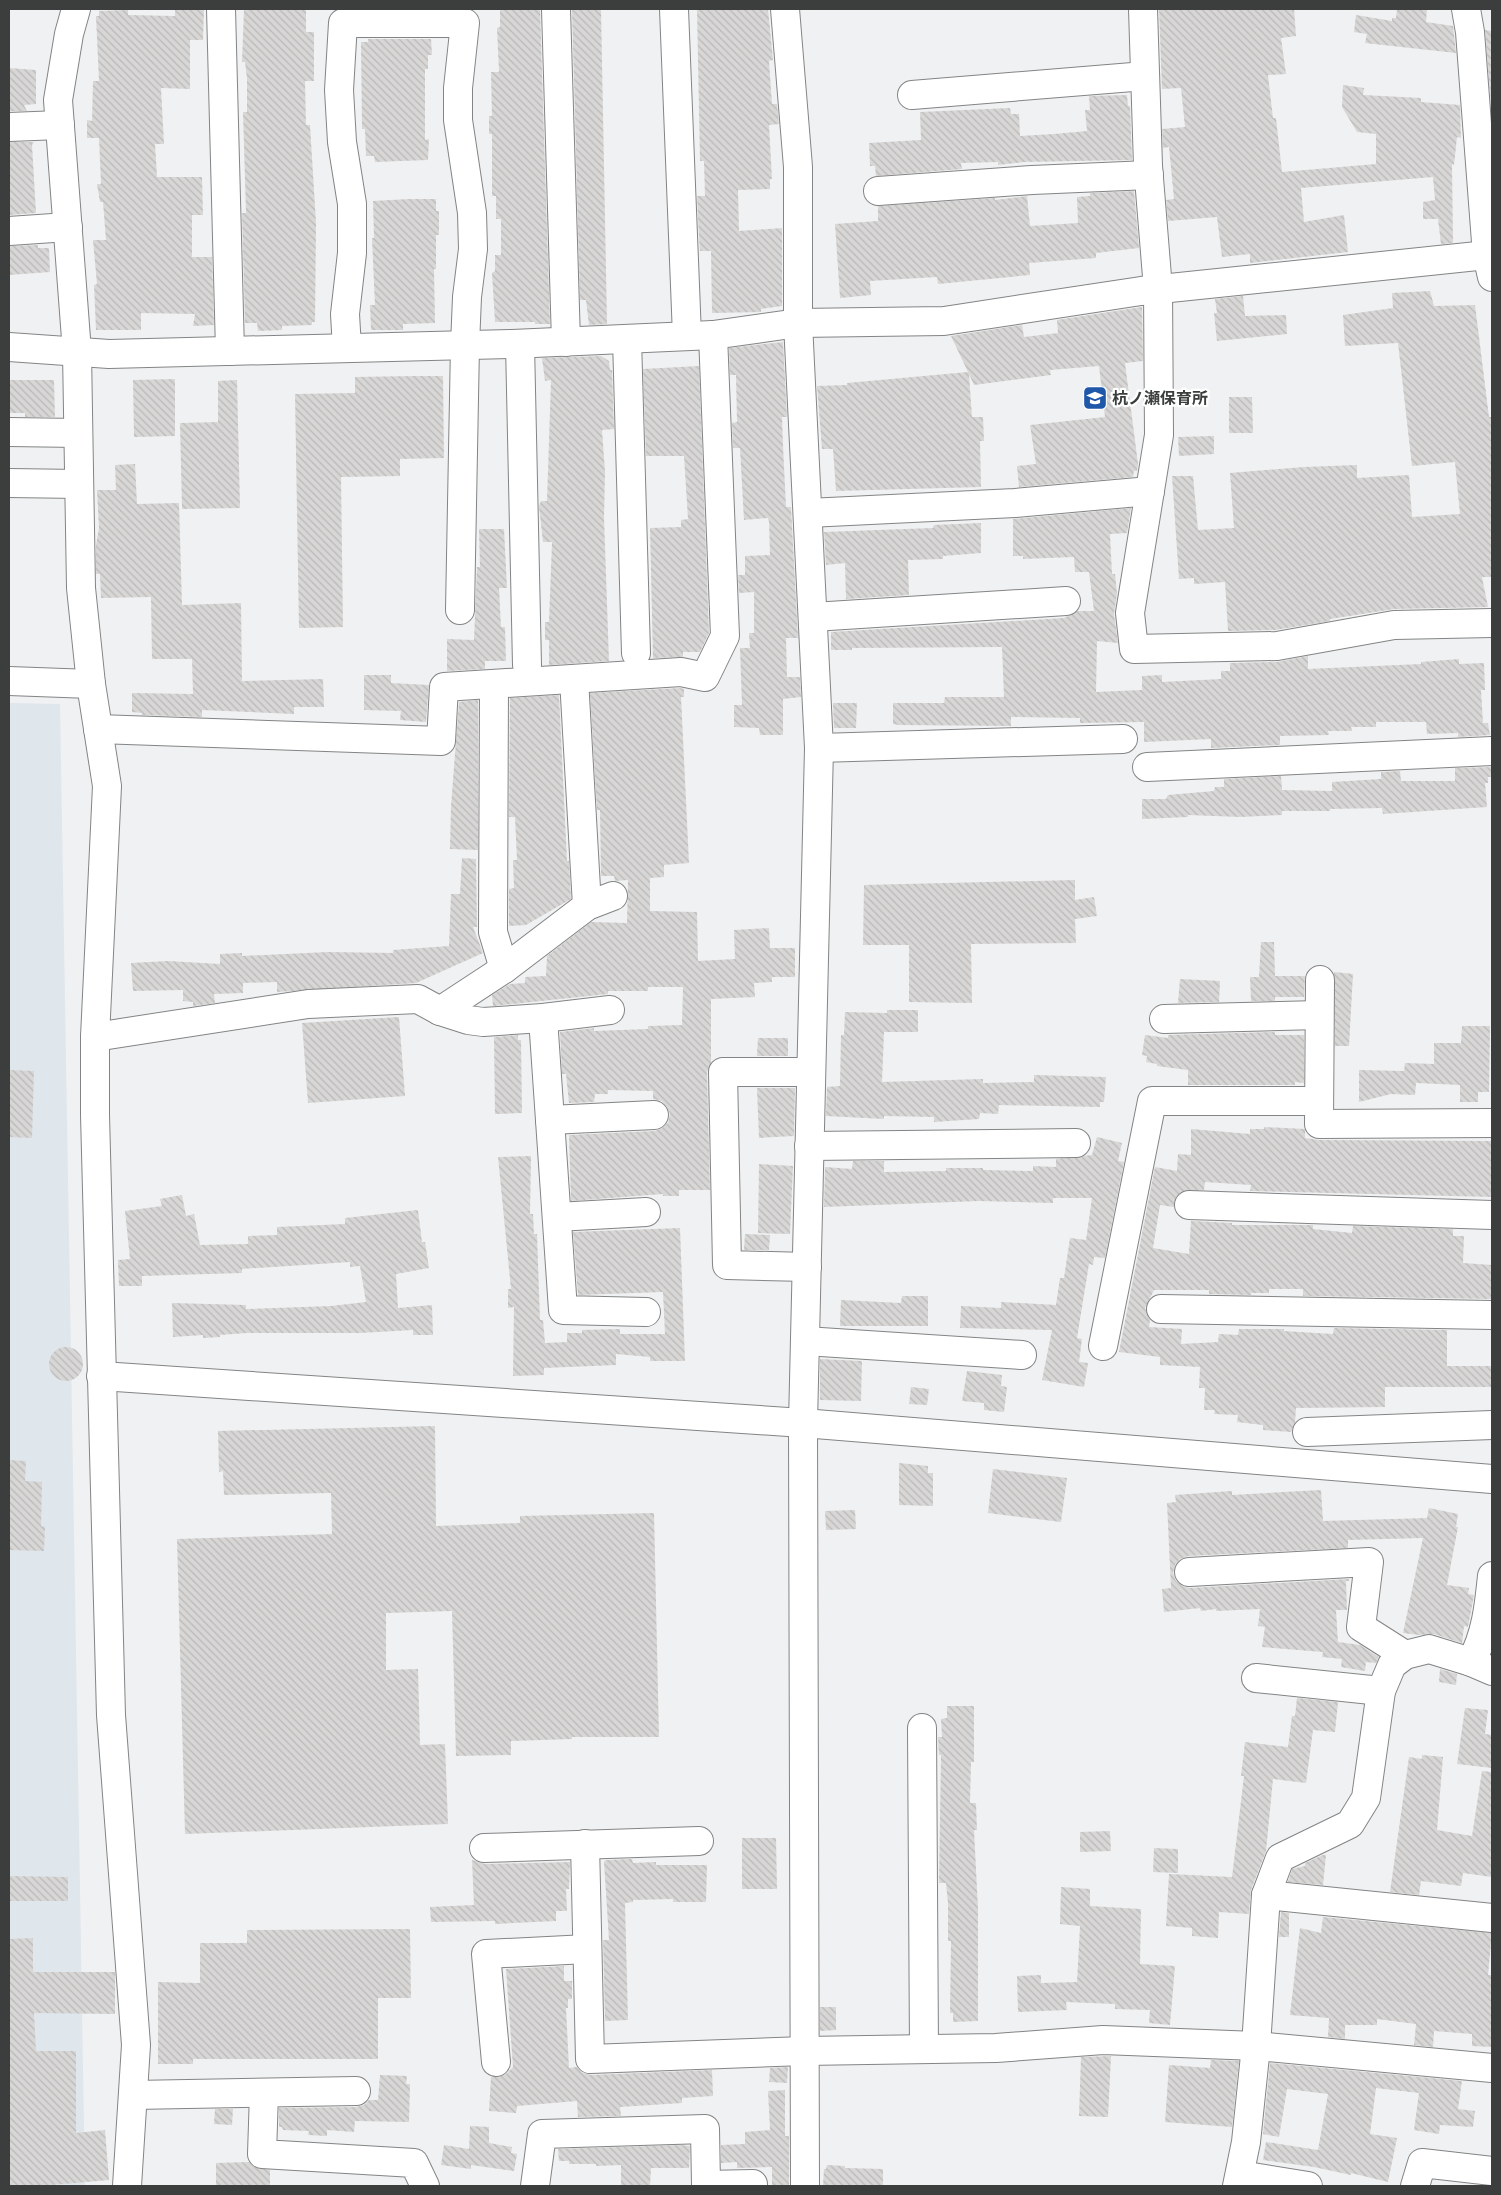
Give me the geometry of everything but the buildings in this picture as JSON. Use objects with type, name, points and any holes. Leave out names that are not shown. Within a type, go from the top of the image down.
[{"type":"street","points":[[76,9],[69,34],[58,100],[77,352],[81,588],[91,684],[107,786],[95,1037],[111,1715],[136,2045],[127,2186]]},
{"type":"street","points":[[221,9],[230,351]]},
{"type":"street","points":[[556,9],[566,342]]},
{"type":"street","points":[[674,9],[687,336]]},
{"type":"street","points":[[785,9],[798,168],[798,323],[819,748],[802,1423],[805,2186]]},
{"type":"street","points":[[1143,9],[1149,175],[1158,290],[1160,435],[1130,613],[1134,649],[1277,646],[1394,625],[1492,624]]},
{"type":"street","points":[[9,347],[109,354],[520,344],[713,335],[798,323],[944,321],[1158,290],[1490,266],[1470,32],[1466,9]]},
{"type":"street","points":[[347,348],[345,314],[352,253],[352,204],[342,142],[339,90],[343,23],[465,23],[458,88],[458,120],[472,212],[473,249],[467,297],[465,345],[460,610]]},
{"type":"street","points":[[912,95],[1145,76]]},
{"type":"street","points":[[9,127],[60,125]]},
{"type":"street","points":[[878,191],[1032,180],[1149,175]]},
{"type":"street","points":[[9,231],[68,227]]},
{"type":"street","points":[[98,729],[441,741],[444,687],[681,672],[705,677],[724,636],[713,335]]},
{"type":"street","points":[[627,339],[636,653]]},
{"type":"street","points":[[520,344],[527,665]]},
{"type":"street","points":[[9,432],[78,433]]},
{"type":"street","points":[[9,483],[79,484]]},
{"type":"street","points":[[808,513],[1015,503],[1150,491]]},
{"type":"street","points":[[813,617],[1066,601]]},
{"type":"street","points":[[574,680],[587,906]]},
{"type":"street","points":[[9,681],[91,684]]},
{"type":"street","points":[[494,685],[493,932],[504,969]]},
{"type":"street","points":[[819,748],[1123,739]]},
{"type":"street","points":[[1147,767],[1492,751]]},
{"type":"street","points":[[440,1011],[504,969],[587,906],[613,896]]},
{"type":"street","points":[[1320,980],[1319,1124],[1492,1123]]},
{"type":"street","points":[[95,1037],[308,1004],[418,999],[440,1011],[468,1020],[483,1022],[543,1018],[610,1010]]},
{"type":"street","points":[[1164,1019],[1319,1015]]},
{"type":"street","points":[[543,1018],[563,1310],[646,1312]]},
{"type":"street","points":[[807,1267],[726,1265],[723,1072],[811,1072]]},
{"type":"street","points":[[1102,1346],[1152,1101],[1319,1101]]},
{"type":"street","points":[[550,1120],[654,1115]]},
{"type":"street","points":[[809,1146],[1076,1143]]},
{"type":"street","points":[[1189,1205],[1492,1215]]},
{"type":"street","points":[[556,1217],[646,1212]]},
{"type":"street","points":[[1160,1309],[1492,1314]]},
{"type":"street","points":[[805,1342],[1022,1354]]},
{"type":"street","points":[[102,1376],[802,1423],[1492,1479]]},
{"type":"street","points":[[1307,1432],[1492,1425]]},
{"type":"street","points":[[1189,1572],[1369,1562],[1361,1627],[1405,1655]]},
{"type":"street","points":[[1308,2186],[1238,2181],[1246,2142],[1256,2046],[1266,1896],[1280,1858],[1350,1824],[1366,1798],[1381,1691],[1392,1665],[1405,1655],[1428,1649],[1482,1666],[1479,1647],[1488,1612],[1492,1576]]},
{"type":"street","points":[[1256,1678],[1381,1691]]},
{"type":"street","points":[[922,1728],[924,2049]]},
{"type":"street","points":[[484,1848],[699,1841]]},
{"type":"street","points":[[585,1844],[590,2059],[804,2051],[996,2048],[1104,2040],[1256,2046],[1492,2068]]},
{"type":"street","points":[[1266,1896],[1492,1918]]},
{"type":"street","points":[[496,2062],[486,1954],[587,1949]]},
{"type":"street","points":[[133,2095],[356,2091]]},
{"type":"street","points":[[264,2093],[262,2154],[414,2163],[425,2186]]},
{"type":"street","points":[[535,2186],[542,2134],[705,2129],[706,2185],[753,2184],[753,2186]]},
{"type":"street","points":[[1415,2186],[1422,2163],[1492,2171]]},
{"type":"shaded area","points":[[9,703],[60,704],[85,2186],[64,2186],[9,2172]]},
{"type":"place","name":"杭ノ瀬保育所","points":[[1095,398]]}]
